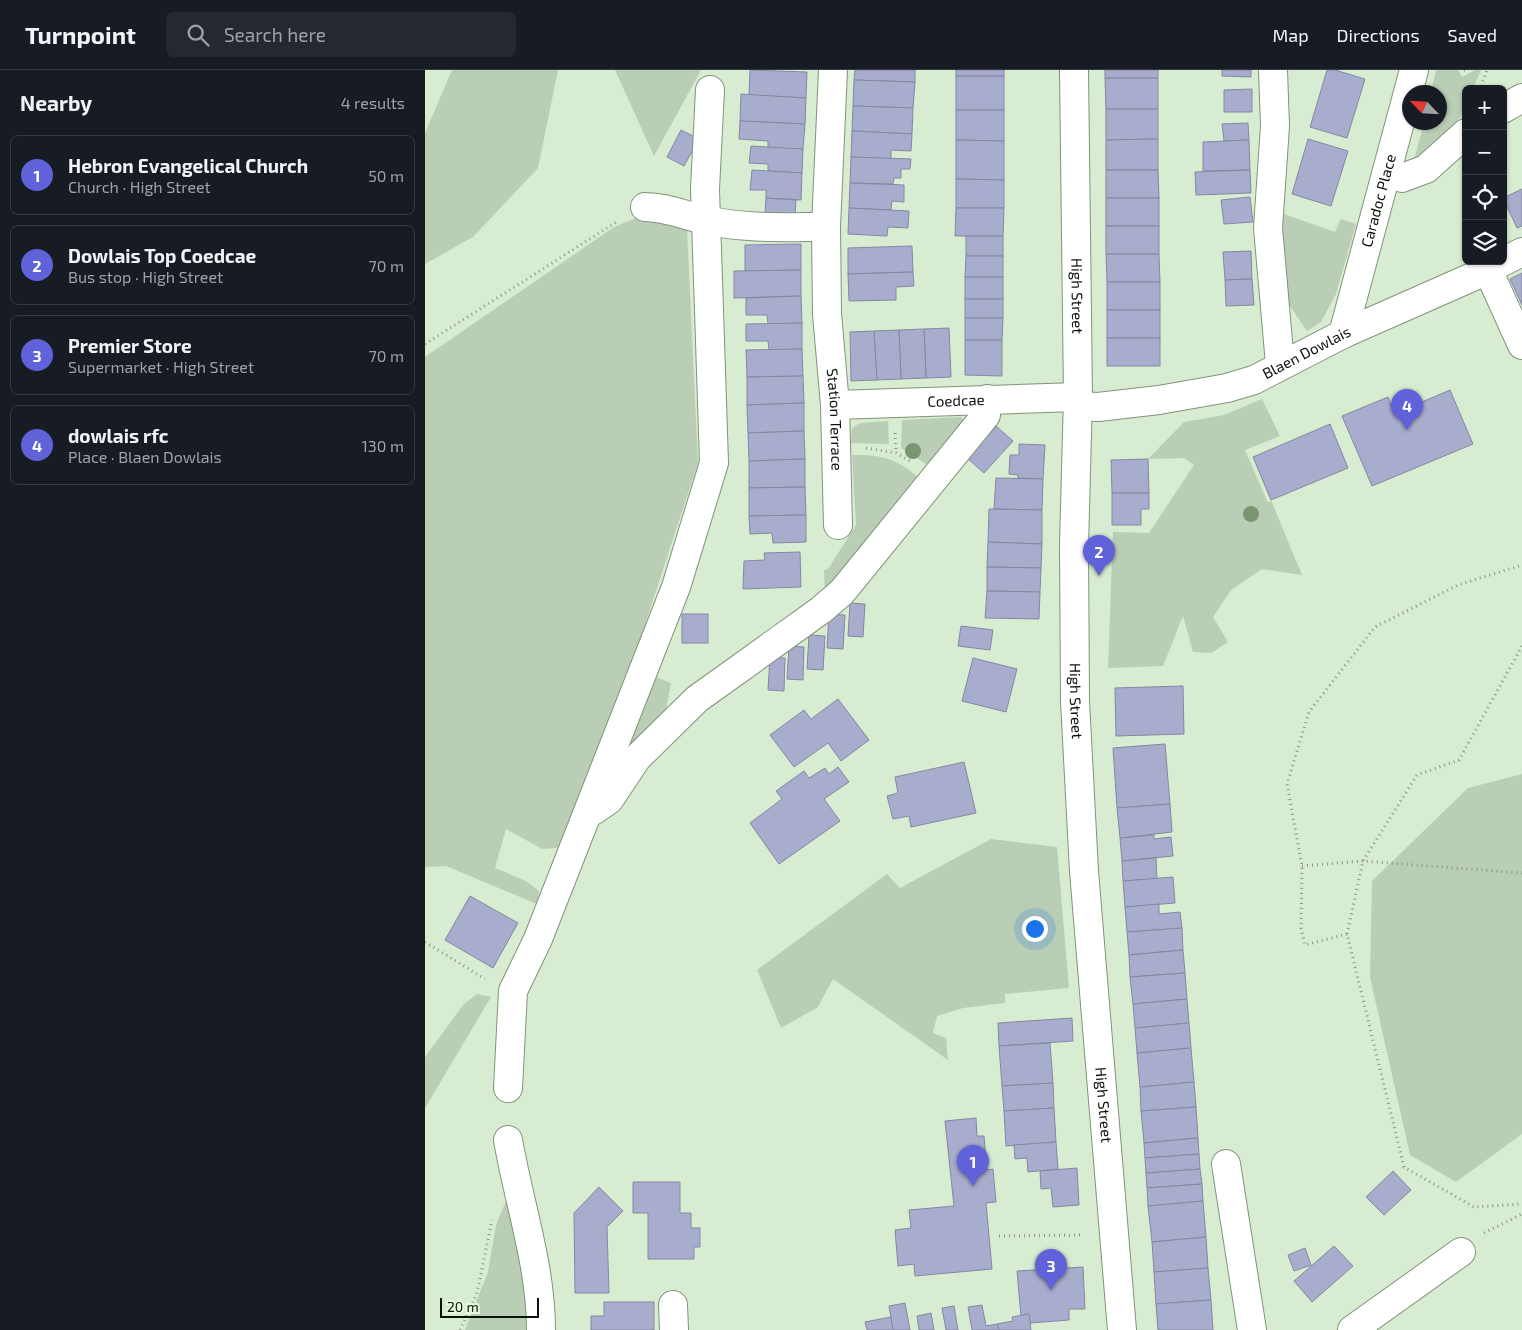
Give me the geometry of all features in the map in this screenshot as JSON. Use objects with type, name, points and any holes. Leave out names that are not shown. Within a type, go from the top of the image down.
[{"type":"street","points":[[645,207],[660,207],[706,220],[748,227],[826,227],[833,70]]},
{"type":"street","name":"High Street","points":[[1074,70],[1078,402],[1074,546],[1075,701],[1084,870],[1121,1330]]},
{"type":"street","points":[[1273,70],[1275,126],[1268,228],[1280,364]]},
{"type":"street","name":"Caradoc Place","points":[[1343,334],[1414,70]]},
{"type":"street","points":[[508,1088],[513,991],[538,938],[676,587],[714,463],[705,189],[710,90]]},
{"type":"street","points":[[1507,107],[1522,98]]},
{"type":"street","points":[[1386,174],[1402,178],[1426,168],[1462,136]]},
{"type":"street","name":"Station Terrace","points":[[826,227],[827,314],[835,405],[838,525]]},
{"type":"street","name":"Blaen Dowlais","points":[[1078,402],[1098,407],[1159,400],[1227,388],[1254,380],[1280,364],[1488,270],[1522,252]]},
{"type":"street","points":[[1488,270],[1522,345]]},
{"type":"street","points":[[586,815],[609,800],[637,758],[697,699],[821,610],[842,592],[986,416],[987,399]]},
{"type":"street","name":"Coedcae","points":[[835,405],[987,399],[1078,402]]},
{"type":"street","points":[[508,1140],[531,1250],[541,1311],[541,1330]]},
{"type":"street","points":[[1226,1164],[1252,1330]]},
{"type":"street","points":[[1352,1330],[1461,1252]]},
{"type":"path","points":[[1481,85],[1487,70]]},
{"type":"path","points":[[425,344],[609,225],[645,207]]},
{"type":"path","points":[[836,450],[870,448],[896,453],[914,463],[933,480]]},
{"type":"path","points":[[1347,934],[1305,945],[1301,928],[1302,866],[1287,784],[1309,712],[1375,627],[1458,585],[1522,565]]},
{"type":"path","points":[[1522,646],[1459,760],[1417,775],[1363,861],[1347,934],[1404,1167],[1474,1207],[1522,1204]]},
{"type":"path","points":[[1302,866],[1363,861],[1522,873]]},
{"type":"path","points":[[425,942],[489,982],[513,991]]},
{"type":"path","points":[[1461,1252],[1486,1232],[1522,1214]]},
{"type":"path","points":[[460,1330],[477,1293],[494,1215]]},
{"type":"path","points":[[999,1236],[1114,1233]]},
{"type":"green space","points":[[452,70],[558,70],[538,168],[473,237],[425,264],[425,133]]},
{"type":"green space","points":[[615,70],[701,70],[654,156]]},
{"type":"green space","points":[[1436,70],[1458,70],[1462,77],[1475,70],[1481,70],[1475,85],[1462,85],[1462,113],[1460,117],[1436,148],[1414,160],[1422,130],[1447,130],[1447,85],[1433,85]]},
{"type":"green space","points":[[1281,213],[1335,232],[1341,219],[1356,224],[1336,294],[1321,322],[1307,331],[1290,306],[1282,280]]},
{"type":"green space","points":[[643,215],[687,228],[698,463],[639,643],[564,840],[557,848],[542,849],[506,829],[495,868],[526,881],[539,891],[537,904],[446,866],[425,867],[425,357],[614,227]]},
{"type":"green space","points":[[1262,399],[1280,436],[1245,450],[1268,503],[1271,500],[1302,575],[1262,569],[1231,590],[1213,617],[1228,642],[1211,653],[1193,652],[1183,616],[1163,666],[1108,668],[1113,532],[1149,533],[1194,465],[1184,458],[1148,459],[1184,422],[1224,415]]},
{"type":"green space","points":[[961,417],[965,425],[931,467],[901,448],[902,420]]},
{"type":"green space","points":[[888,421],[889,444],[851,443],[852,428],[860,423]]},
{"type":"green space","points":[[852,455],[889,459],[897,462],[921,479],[825,596],[824,570],[828,569],[856,525]]},
{"type":"green space","points":[[653,676],[671,683],[666,710],[607,786]]},
{"type":"green space","points":[[1522,774],[1522,1134],[1456,1182],[1410,1155],[1370,977],[1372,881],[1468,788]]},
{"type":"green space","points":[[991,839],[1057,847],[1069,988],[1005,994],[1005,1003],[963,1008],[937,1016],[933,1033],[946,1038],[948,1060],[833,979],[818,1007],[781,1028],[757,970],[887,874],[900,888]]},
{"type":"green space","points":[[477,994],[491,997],[425,1108],[425,1057],[464,1004]]},
{"type":"green space","points":[[508,1196],[534,1330],[465,1330],[488,1272],[496,1225]]},
{"type":"building","points":[[750,70],[807,72],[806,98],[749,95]]},
{"type":"building","points":[[855,70],[915,70],[915,82],[854,80]]},
{"type":"building","points":[[956,70],[1004,70],[1004,76],[956,76]]},
{"type":"building","points":[[1105,70],[1158,70],[1158,78],[1105,78]]},
{"type":"building","points":[[1222,70],[1251,70],[1251,77],[1222,76]]},
{"type":"building","points":[[1327,70],[1335,70],[1365,79],[1347,138],[1310,127]]},
{"type":"building","points":[[956,76],[1004,76],[1004,110],[956,110]]},
{"type":"building","points":[[1105,78],[1158,78],[1158,109],[1106,109]]},
{"type":"building","points":[[854,80],[915,82],[913,108],[853,106]]},
{"type":"building","points":[[1252,89],[1252,112],[1224,112],[1224,90]]},
{"type":"building","points":[[741,94],[806,98],[805,124],[740,121]]},
{"type":"building","points":[[853,106],[913,108],[912,134],[852,131]]},
{"type":"building","points":[[1106,109],[1158,109],[1158,139],[1106,140]]},
{"type":"building","points":[[956,110],[1004,110],[1004,141],[956,140]]},
{"type":"building","points":[[740,121],[805,124],[803,149],[768,148],[768,141],[739,139]]},
{"type":"building","points":[[1248,123],[1249,140],[1224,141],[1222,124]]},
{"type":"building","points":[[681,130],[699,139],[684,166],[667,157]]},
{"type":"building","points":[[852,131],[912,134],[911,151],[891,150],[891,159],[851,157]]},
{"type":"building","points":[[1158,139],[1158,170],[1106,170],[1106,140]]},
{"type":"building","points":[[1308,139],[1348,151],[1331,206],[1292,194]]},
{"type":"building","points":[[956,140],[1004,141],[1004,180],[956,179]]},
{"type":"building","points":[[1249,140],[1250,170],[1203,171],[1203,142]]},
{"type":"building","points":[[751,146],[803,149],[802,173],[768,171],[768,164],[749,163]]},
{"type":"building","points":[[851,157],[911,159],[910,169],[901,169],[901,178],[894,178],[893,184],[850,183]]},
{"type":"building","points":[[752,170],[802,173],[801,200],[766,198],[766,190],[750,190]]},
{"type":"building","points":[[1106,170],[1158,170],[1159,198],[1106,198]]},
{"type":"building","points":[[1250,170],[1251,193],[1196,195],[1195,172]]},
{"type":"building","points":[[956,179],[1004,180],[1004,208],[956,208]]},
{"type":"building","points":[[850,183],[904,185],[904,202],[892,201],[891,210],[849,208]]},
{"type":"building","points":[[1522,189],[1522,226],[1517,228],[1507,207],[1507,196]]},
{"type":"building","points":[[1250,197],[1253,222],[1224,224],[1221,200]]},
{"type":"building","points":[[766,198],[796,200],[795,215],[765,214]]},
{"type":"building","points":[[1106,198],[1159,198],[1159,226],[1106,226]]},
{"type":"building","points":[[849,208],[909,211],[908,228],[888,227],[887,236],[848,234]]},
{"type":"building","points":[[956,208],[1004,208],[1003,236],[955,236]]},
{"type":"building","points":[[1106,226],[1159,226],[1159,254],[1106,254]]},
{"type":"building","points":[[966,236],[1003,236],[1003,256],[966,256]]},
{"type":"building","points":[[801,244],[801,270],[745,271],[745,245]]},
{"type":"building","points":[[912,246],[913,272],[848,274],[848,248]]},
{"type":"building","points":[[1251,251],[1252,279],[1225,280],[1223,252]]},
{"type":"building","points":[[1106,254],[1159,254],[1160,282],[1107,282]]},
{"type":"building","points":[[966,256],[1003,256],[1003,277],[965,277]]},
{"type":"building","points":[[801,270],[801,296],[734,298],[734,271]]},
{"type":"building","points":[[913,272],[914,286],[896,287],[896,300],[849,301],[848,274]]},
{"type":"building","points":[[1522,273],[1522,305],[1510,279]]},
{"type":"building","points":[[965,277],[1003,277],[1003,299],[965,299]]},
{"type":"building","points":[[1252,279],[1254,305],[1226,306],[1225,280]]},
{"type":"building","points":[[1107,282],[1160,282],[1160,310],[1107,310]]},
{"type":"building","points":[[801,296],[802,323],[768,324],[767,315],[746,315],[746,298]]},
{"type":"building","points":[[965,299],[1003,299],[1003,318],[965,318]]},
{"type":"building","points":[[1107,310],[1160,310],[1160,338],[1107,338]]},
{"type":"building","points":[[965,318],[1003,318],[1002,340],[965,340]]},
{"type":"building","points":[[802,323],[802,349],[769,350],[768,341],[746,341],[746,324]]},
{"type":"building","points":[[949,328],[951,377],[926,378],[924,329]]},
{"type":"building","points":[[924,329],[926,378],[901,379],[899,330]]},
{"type":"building","points":[[899,330],[901,379],[877,380],[874,331]]},
{"type":"building","points":[[874,331],[877,380],[851,381],[850,332]]},
{"type":"building","points":[[1107,338],[1160,338],[1160,366],[1107,366]]},
{"type":"building","points":[[965,340],[1002,340],[1002,376],[965,375]]},
{"type":"building","points":[[802,349],[803,376],[747,377],[746,350]]},
{"type":"building","points":[[803,376],[804,403],[747,405],[747,377]]},
{"type":"building","points":[[1450,390],[1473,444],[1372,486],[1342,416],[1388,397],[1394,414]]},
{"type":"building","points":[[804,403],[804,431],[748,433],[747,405]]},
{"type":"building","points":[[1330,424],[1348,468],[1271,500],[1253,457]]},
{"type":"building","points":[[996,426],[1013,441],[984,473],[967,458]]},
{"type":"building","points":[[804,431],[805,459],[749,461],[748,433]]},
{"type":"building","points":[[1019,444],[1045,445],[1043,479],[1018,478],[1018,475],[1009,474],[1010,455],[1019,455]]},
{"type":"building","points":[[805,459],[805,487],[749,488],[749,461]]},
{"type":"building","points":[[1148,459],[1149,493],[1112,493],[1111,460]]},
{"type":"building","points":[[996,478],[1043,479],[1042,510],[994,509]]},
{"type":"building","points":[[805,487],[806,515],[749,516],[749,488]]},
{"type":"building","points":[[1112,493],[1149,493],[1149,509],[1141,509],[1141,525],[1112,525]]},
{"type":"building","points":[[989,509],[1042,510],[1042,544],[988,542]]},
{"type":"building","points":[[806,515],[806,542],[773,543],[772,533],[750,534],[749,516]]},
{"type":"building","points":[[988,542],[1042,544],[1041,568],[987,567]]},
{"type":"building","points":[[800,552],[801,587],[743,589],[744,561],[765,560],[764,553]]},
{"type":"building","points":[[987,567],[1041,568],[1040,592],[987,591]]},
{"type":"building","points":[[987,591],[1040,592],[1039,619],[985,618]]},
{"type":"building","points":[[850,603],[865,604],[863,637],[848,636]]},
{"type":"building","points":[[682,614],[708,614],[708,643],[682,643]]},
{"type":"building","points":[[829,614],[845,615],[843,649],[827,648]]},
{"type":"building","points":[[961,626],[993,630],[990,650],[958,646]]},
{"type":"building","points":[[809,635],[825,636],[823,670],[807,669]]},
{"type":"building","points":[[789,646],[804,647],[803,680],[787,679]]},
{"type":"building","points":[[770,657],[785,658],[784,691],[768,690]]},
{"type":"building","points":[[973,658],[1017,669],[1006,712],[962,701]]},
{"type":"building","points":[[1183,686],[1184,734],[1116,736],[1115,688]]},
{"type":"building","points":[[838,699],[869,740],[841,761],[828,743],[794,767],[770,735],[804,710],[811,719]]},
{"type":"building","points":[[1165,744],[1170,804],[1117,808],[1113,748]]},
{"type":"building","points":[[964,762],[976,813],[911,827],[909,816],[893,819],[887,796],[898,793],[895,777]]},
{"type":"building","points":[[838,767],[849,782],[824,799],[840,821],[779,864],[750,823],[782,799],[776,791],[804,771],[809,778],[825,768],[829,774]]},
{"type":"building","points":[[1170,804],[1172,832],[1120,838],[1117,808]]},
{"type":"building","points":[[1154,835],[1154,839],[1171,837],[1173,856],[1122,861],[1120,838]]},
{"type":"building","points":[[1156,858],[1157,879],[1123,881],[1122,861]]},
{"type":"building","points":[[1173,877],[1175,903],[1125,907],[1123,881]]},
{"type":"building","points":[[470,896],[518,923],[493,968],[445,940]]},
{"type":"building","points":[[1159,904],[1159,914],[1180,912],[1182,928],[1127,932],[1125,907]]},
{"type":"building","points":[[1182,928],[1183,950],[1129,955],[1127,932]]},
{"type":"building","points":[[1183,950],[1185,973],[1130,977],[1129,955]]},
{"type":"building","points":[[1185,973],[1187,999],[1133,1004],[1130,977]]},
{"type":"building","points":[[1187,999],[1189,1023],[1135,1028],[1133,1004]]},
{"type":"building","points":[[1072,1018],[1073,1041],[999,1046],[998,1023]]},
{"type":"building","points":[[1189,1023],[1191,1048],[1137,1053],[1135,1028]]},
{"type":"building","points":[[1050,1043],[1053,1083],[1002,1086],[999,1046]]},
{"type":"building","points":[[1191,1048],[1194,1082],[1140,1087],[1137,1053]]},
{"type":"building","points":[[1194,1082],[1196,1107],[1141,1111],[1140,1087]]},
{"type":"building","points":[[1053,1083],[1054,1108],[1004,1111],[1002,1086]]},
{"type":"building","points":[[1196,1107],[1198,1138],[1144,1143],[1141,1111]]},
{"type":"building","points":[[1054,1108],[1056,1142],[1006,1146],[1004,1111]]},
{"type":"building","points":[[976,1118],[977,1136],[984,1136],[987,1170],[993,1169],[996,1202],[986,1203],[992,1269],[915,1276],[914,1264],[898,1266],[895,1230],[911,1228],[909,1210],[954,1206],[945,1121]]},
{"type":"building","points":[[1198,1138],[1199,1154],[1145,1158],[1144,1143]]},
{"type":"building","points":[[1056,1142],[1058,1169],[1028,1172],[1027,1158],[1015,1159],[1014,1145]]},
{"type":"building","points":[[1199,1154],[1200,1169],[1146,1173],[1145,1158]]},
{"type":"building","points":[[1077,1168],[1079,1205],[1053,1207],[1051,1188],[1041,1189],[1040,1171]]},
{"type":"building","points":[[1200,1169],[1202,1184],[1147,1188],[1146,1173]]},
{"type":"building","points":[[1393,1171],[1411,1190],[1384,1215],[1366,1197]]},
{"type":"building","points":[[633,1182],[680,1182],[680,1213],[691,1213],[691,1228],[700,1228],[700,1247],[694,1247],[694,1259],[648,1259],[648,1213],[633,1213]]},
{"type":"building","points":[[1202,1184],[1203,1201],[1148,1206],[1147,1188]]},
{"type":"building","points":[[599,1187],[623,1211],[607,1227],[609,1293],[575,1293],[574,1213]]},
{"type":"building","points":[[1203,1201],[1206,1237],[1152,1242],[1148,1206]]},
{"type":"building","points":[[1206,1237],[1208,1268],[1154,1272],[1152,1242]]},
{"type":"building","points":[[1334,1246],[1353,1266],[1312,1302],[1294,1281]]},
{"type":"building","points":[[1305,1248],[1311,1265],[1294,1271],[1288,1255]]},
{"type":"building","points":[[1083,1267],[1085,1309],[1069,1309],[1069,1320],[1030,1323],[1029,1314],[1021,1316],[1017,1271]]},
{"type":"building","points":[[1208,1268],[1211,1300],[1156,1304],[1154,1272]]},
{"type":"building","points":[[1211,1300],[1213,1330],[1158,1330],[1156,1304]]},
{"type":"building","points":[[604,1302],[654,1302],[654,1330],[591,1330],[591,1316],[604,1316]]},
{"type":"building","points":[[905,1303],[910,1330],[893,1330],[889,1306]]},
{"type":"building","points":[[982,1305],[986,1326],[997,1324],[999,1330],[972,1330],[968,1307]]},
{"type":"building","points":[[954,1306],[958,1330],[946,1330],[942,1308]]},
{"type":"building","points":[[931,1313],[934,1330],[919,1330],[917,1316]]},
{"type":"building","points":[[1029,1314],[1031,1330],[999,1330],[997,1324],[1013,1321],[1012,1317]]},
{"type":"building","points":[[891,1317],[893,1330],[867,1330],[865,1322]]},
{"type":"place","name":"dowlais rfc","points":[[1407,430]]},
{"type":"place","name":"Dowlais Top Coedcae","points":[[1099,576]]},
{"type":"place","name":"Hebron Evangelical Church","points":[[973,1186]]},
{"type":"place","name":"Premier Store","points":[[1051,1290]]}]
